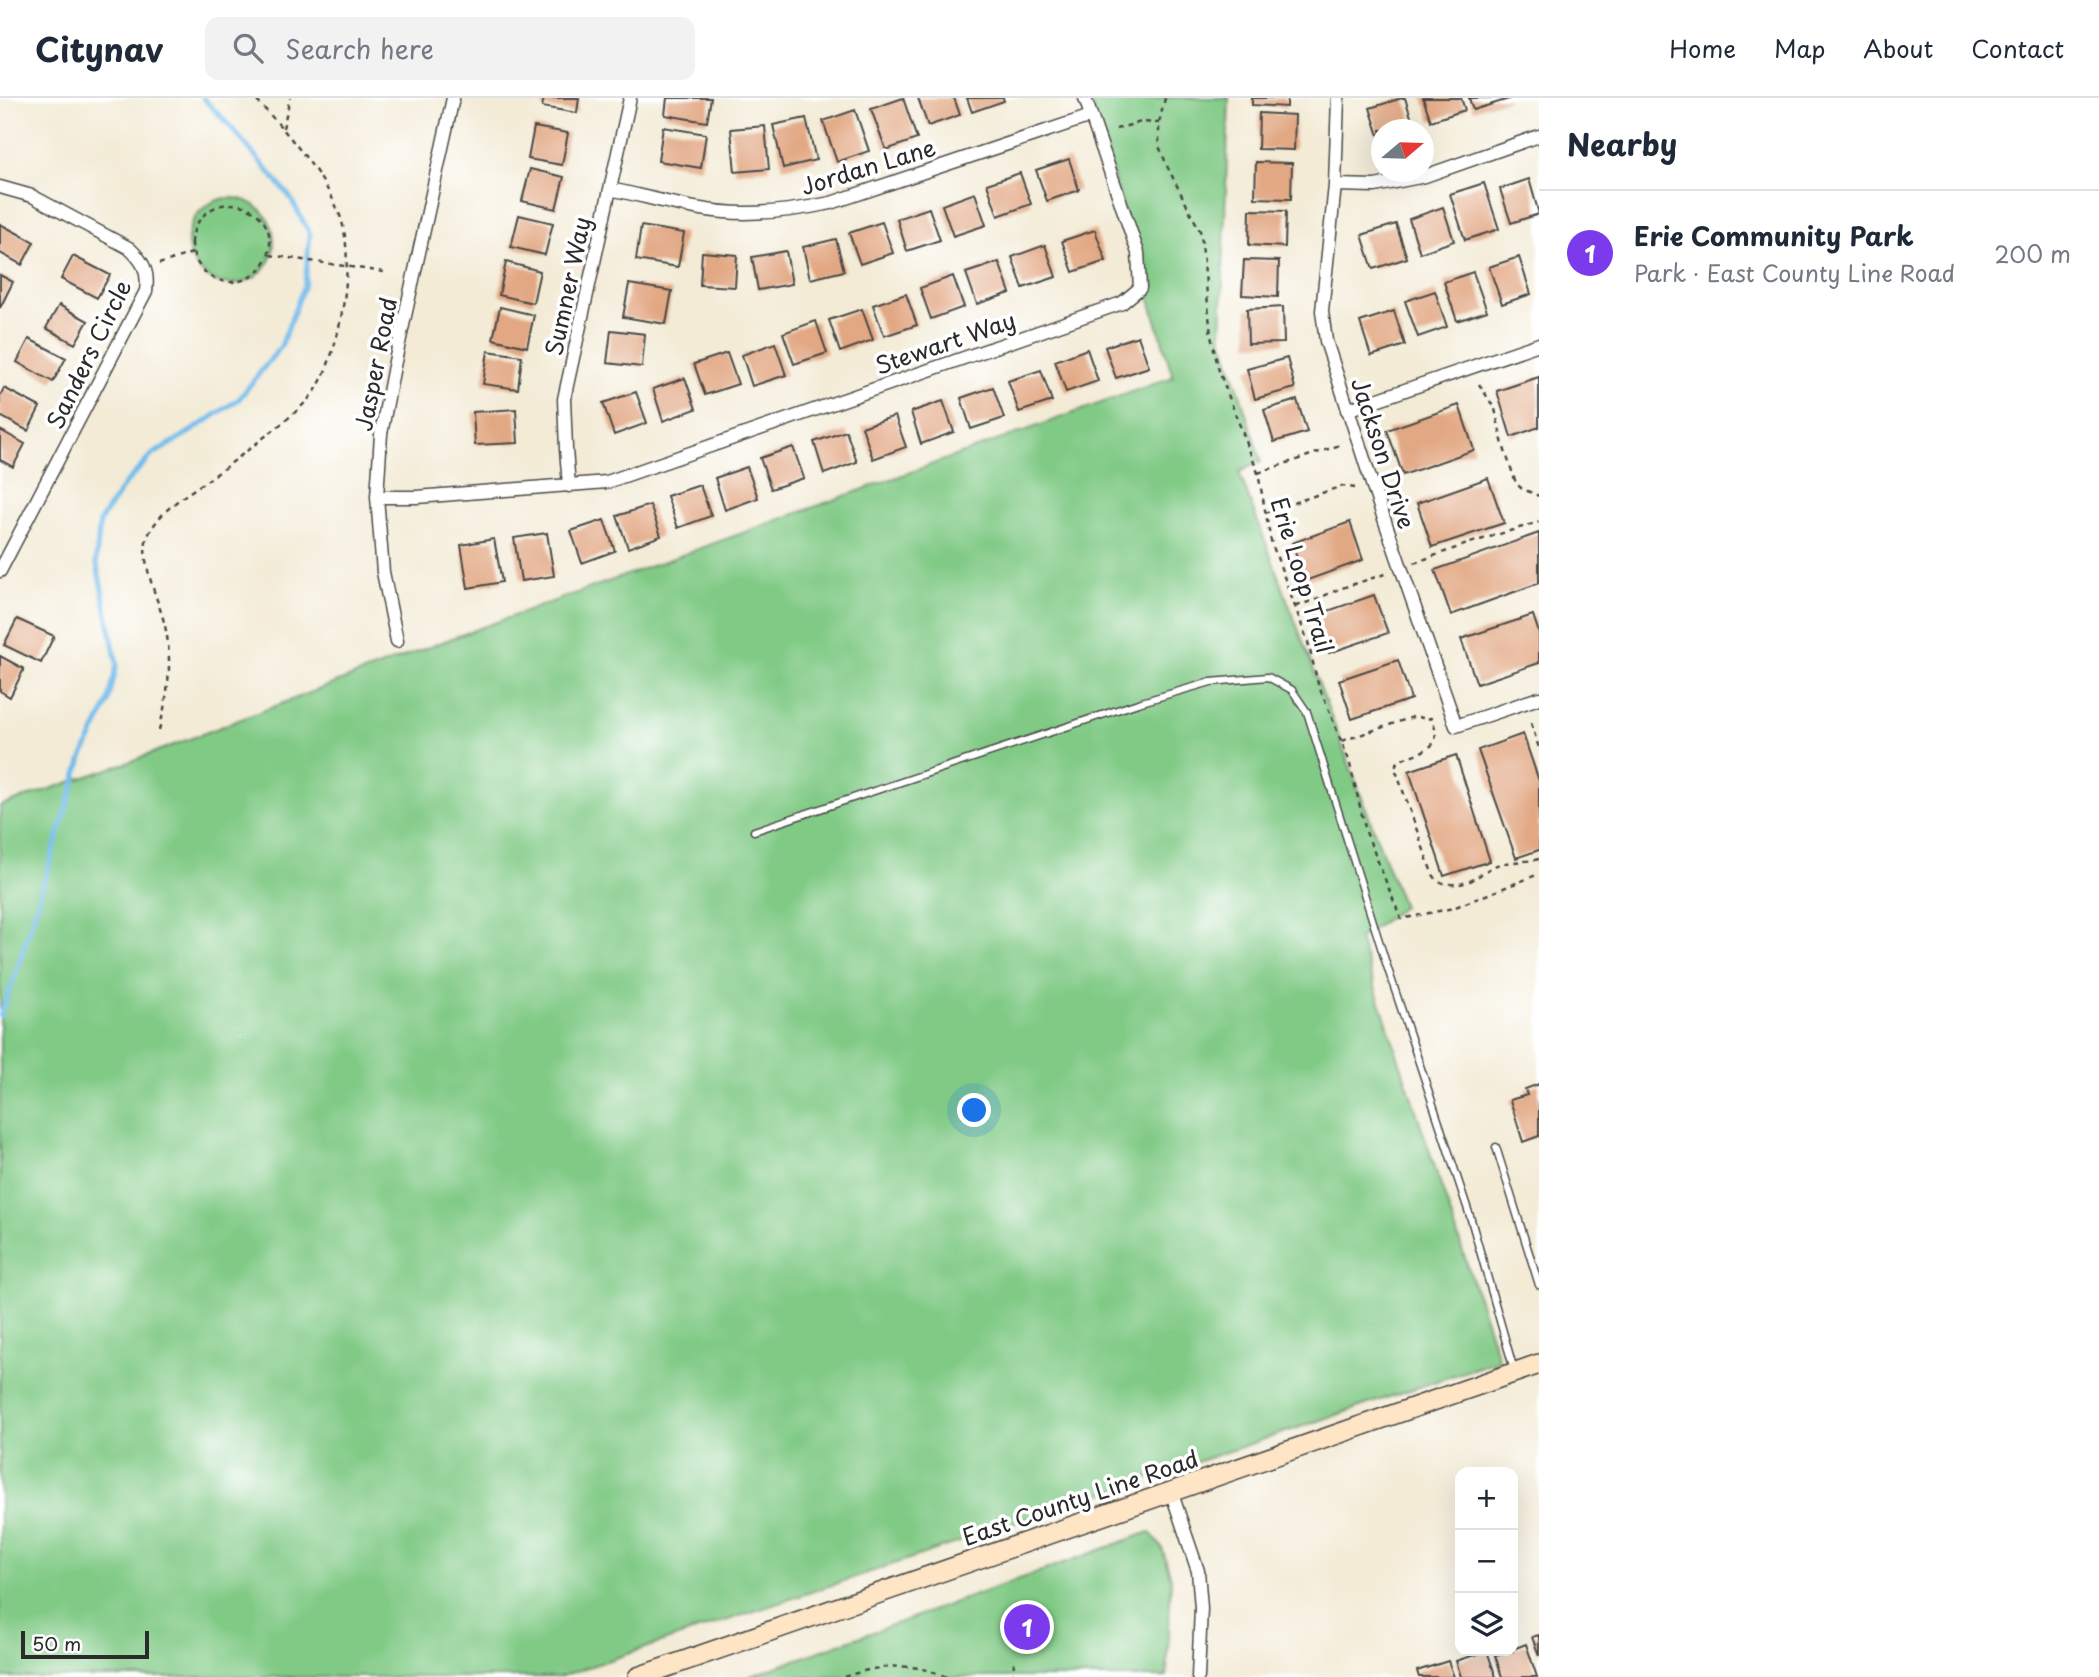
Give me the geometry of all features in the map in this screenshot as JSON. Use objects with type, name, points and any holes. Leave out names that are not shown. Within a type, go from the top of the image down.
[{"type":"main road","name":"East County Line Road","points":[[638,1677],[1539,1364]]},
{"type":"street","name":"Jasper Road","points":[[397,641],[383,572],[377,497],[381,434],[453,98]]},
{"type":"street","name":"Sumner Way","points":[[569,486],[564,398],[630,98]]},
{"type":"street","name":"Stewart Way","points":[[569,486],[607,482],[1122,303],[1140,288],[1138,253],[1085,98]]},
{"type":"street","name":"Jackson Drive","points":[[1338,98],[1335,186],[1322,311],[1326,341],[1347,410],[1456,726],[1539,698]]},
{"type":"street","name":"Jordan Lane","points":[[610,189],[699,208],[743,213],[790,211],[831,203],[1091,116]]},
{"type":"street","points":[[1335,186],[1375,186],[1425,176],[1539,136]]},
{"type":"street","name":"Sanders Circle","points":[[0,187],[32,196],[129,248],[140,258],[148,278],[146,291],[0,571]]},
{"type":"street","points":[[1347,410],[1539,344]]},
{"type":"street","points":[[377,497],[417,498],[569,486]]},
{"type":"street","points":[[1171,1491],[1198,1571],[1201,1608],[1198,1677]]},
{"type":"lane","points":[[754,831],[1138,703],[1211,682],[1268,677],[1292,690],[1307,712],[1470,1216],[1515,1372]]},
{"type":"lane","points":[[1496,1147],[1539,1286]]},
{"type":"path","points":[[159,730],[167,701],[169,655],[165,626],[146,560],[147,540],[158,521],[174,503],[270,433],[316,389],[343,309],[347,267],[346,239],[340,213],[326,186],[283,128],[254,98]]},
{"type":"path","points":[[283,128],[290,98]]},
{"type":"path","name":"Erie Loop Trail","points":[[1165,98],[1159,123],[1159,146],[1201,233],[1211,336],[1219,371],[1258,473],[1271,541],[1308,642],[1318,684],[1349,760],[1366,832],[1401,919],[1453,908],[1539,874]]},
{"type":"path","points":[[1116,129],[1141,122],[1159,123]]},
{"type":"path","points":[[237,204],[250,208],[261,217],[268,229],[269,255],[254,275],[242,281],[230,283],[206,274],[197,265],[192,253],[194,228],[201,216],[211,208],[237,204]]},
{"type":"path","points":[[145,268],[192,253]]},
{"type":"path","points":[[269,255],[384,272]]},
{"type":"path","points":[[1479,384],[1495,409],[1503,445],[1517,483],[1521,488],[1539,496]]},
{"type":"path","points":[[1258,473],[1340,444]]},
{"type":"path","points":[[1264,513],[1342,486],[1355,488]]},
{"type":"path","points":[[1414,563],[1539,522]]},
{"type":"path","points":[[1296,606],[1389,572]]},
{"type":"path","points":[[1342,741],[1413,717],[1431,718],[1436,736],[1431,747],[1401,760],[1396,764],[1396,771],[1436,880],[1444,884],[1469,883],[1501,864],[1539,859]]},
{"type":"path","points":[[1531,723],[1539,748]]},
{"type":"path","points":[[1013,1677],[1014,1662]]},
{"type":"path","points":[[844,1677],[869,1668],[892,1665],[914,1667],[946,1677]]},
{"type":"green space","points":[[1090,98],[1229,98],[1221,334],[1261,461],[1239,472],[1403,907],[1359,939],[1499,1360],[559,1677],[0,1677],[0,806],[132,761],[458,636],[1173,377]]},
{"type":"green space","points":[[231,198],[255,205],[267,217],[274,241],[267,265],[255,277],[231,284],[207,277],[195,265],[188,241],[195,217],[207,205]]},
{"type":"green space","points":[[1150,1532],[1162,1548],[1171,1578],[1167,1677],[748,1677]]},
{"type":"building","points":[[544,98],[579,98],[577,113],[542,107]]},
{"type":"building","points":[[667,98],[711,98],[707,122],[665,115]]},
{"type":"building","points":[[903,98],[917,139],[886,150],[871,109]]},
{"type":"building","points":[[918,98],[954,98],[960,115],[928,126]]},
{"type":"building","points":[[967,98],[1003,98],[1004,101],[972,112]]},
{"type":"building","points":[[1252,98],[1287,98],[1287,107],[1252,105]]},
{"type":"building","points":[[1405,98],[1412,119],[1374,119],[1370,108]]},
{"type":"building","points":[[1423,98],[1461,98],[1465,110],[1430,119]]},
{"type":"building","points":[[1469,98],[1509,98],[1509,99],[1473,110]]},
{"type":"building","points":[[855,110],[869,151],[837,162],[823,121]]},
{"type":"building","points":[[1259,113],[1295,115],[1294,150],[1258,149]]},
{"type":"building","points":[[806,118],[816,160],[783,168],[773,125]]},
{"type":"building","points":[[765,126],[769,169],[735,172],[731,129]]},
{"type":"building","points":[[534,127],[568,133],[562,165],[528,159]]},
{"type":"building","points":[[663,127],[706,134],[701,168],[658,161]]},
{"type":"building","points":[[1069,159],[1079,190],[1047,201],[1036,170]]},
{"type":"building","points":[[1256,162],[1292,163],[1291,199],[1255,198]]},
{"type":"building","points":[[530,169],[564,177],[556,209],[522,201]]},
{"type":"building","points":[[1020,173],[1031,204],[998,216],[987,184]]},
{"type":"building","points":[[1529,179],[1539,214],[1511,223],[1500,189]]},
{"type":"building","points":[[1484,183],[1499,229],[1465,240],[1450,194]]},
{"type":"building","points":[[975,193],[986,225],[953,236],[942,205]]},
{"type":"building","points":[[1443,207],[1454,241],[1420,253],[1409,219]]},
{"type":"building","points":[[929,208],[940,240],[907,251],[897,219]]},
{"type":"building","points":[[1250,210],[1286,211],[1285,247],[1249,245]]},
{"type":"building","points":[[519,215],[553,223],[545,255],[511,247]]},
{"type":"building","points":[[882,222],[893,253],[860,264],[849,233]]},
{"type":"building","points":[[0,224],[34,242],[22,265],[0,253]]},
{"type":"building","points":[[1396,224],[1407,258],[1373,269],[1362,235]]},
{"type":"building","points":[[641,226],[684,233],[678,267],[636,260]]},
{"type":"building","points":[[1095,230],[1106,261],[1073,272],[1062,241]]},
{"type":"building","points":[[836,239],[844,271],[810,279],[803,247]]},
{"type":"building","points":[[1045,245],[1056,277],[1023,288],[1012,257]]},
{"type":"building","points":[[786,251],[792,284],[758,290],[752,257]]},
{"type":"building","points":[[702,252],[737,255],[735,287],[700,285]]},
{"type":"building","points":[[73,256],[110,275],[97,298],[61,279]]},
{"type":"building","points":[[1519,257],[1531,294],[1502,304],[1489,267]]},
{"type":"building","points":[[1244,260],[1279,261],[1278,297],[1242,295]]},
{"type":"building","points":[[506,262],[540,271],[533,303],[499,295]]},
{"type":"building","points":[[999,262],[1010,293],[977,304],[966,273]]},
{"type":"building","points":[[1473,272],[1487,311],[1457,321],[1444,282]]},
{"type":"building","points":[[0,275],[13,282],[0,308]]},
{"type":"building","points":[[953,276],[964,307],[931,319],[920,288]]},
{"type":"building","points":[[629,284],[672,291],[666,324],[623,317]]},
{"type":"building","points":[[1435,291],[1447,327],[1418,337],[1405,301]]},
{"type":"building","points":[[906,294],[917,325],[884,336],[873,305]]},
{"type":"building","points":[[59,305],[88,321],[75,344],[46,328]]},
{"type":"building","points":[[500,307],[534,315],[527,347],[493,339]]},
{"type":"building","points":[[1283,307],[1284,343],[1248,344],[1247,309]]},
{"type":"building","points":[[862,309],[873,340],[840,352],[829,320]]},
{"type":"building","points":[[1394,311],[1405,345],[1371,356],[1360,322]]},
{"type":"building","points":[[816,321],[827,353],[794,364],[783,333]]},
{"type":"building","points":[[611,330],[645,334],[642,367],[607,363]]},
{"type":"building","points":[[1138,336],[1149,367],[1116,378],[1105,347]]},
{"type":"building","points":[[29,339],[66,358],[53,382],[17,362]]},
{"type":"building","points":[[775,343],[786,375],[752,386],[742,355]]},
{"type":"building","points":[[1087,349],[1098,381],[1066,392],[1055,361]]},
{"type":"building","points":[[488,351],[522,356],[518,389],[483,384]]},
{"type":"building","points":[[727,353],[738,384],[705,395],[694,364]]},
{"type":"building","points":[[1287,358],[1295,388],[1255,399],[1247,369]]},
{"type":"building","points":[[1041,370],[1052,401],[1019,412],[1008,381]]},
{"type":"building","points":[[1539,377],[1539,427],[1511,437],[1497,391]]},
{"type":"building","points":[[685,378],[696,409],[663,421],[653,389]]},
{"type":"building","points":[[993,387],[1004,418],[971,429],[961,398]]},
{"type":"building","points":[[4,388],[40,407],[28,431],[0,416],[0,396]]},
{"type":"building","points":[[636,392],[647,423],[614,435],[603,403]]},
{"type":"building","points":[[1297,400],[1307,432],[1274,442],[1264,410]]},
{"type":"building","points":[[943,401],[954,432],[921,444],[911,412]]},
{"type":"building","points":[[1459,405],[1474,450],[1403,475],[1387,430]]},
{"type":"building","points":[[516,409],[518,443],[475,445],[473,412]]},
{"type":"building","points":[[895,416],[906,447],[873,459],[862,427]]},
{"type":"building","points":[[0,430],[25,444],[13,467],[0,460]]},
{"type":"building","points":[[846,431],[857,462],[824,474],[814,442]]},
{"type":"building","points":[[793,447],[804,478],[771,489],[760,458]]},
{"type":"building","points":[[747,467],[758,498],[725,510],[715,478]]},
{"type":"building","points":[[1488,478],[1504,523],[1432,547],[1417,503]]},
{"type":"building","points":[[700,485],[711,516],[678,528],[667,496]]},
{"type":"building","points":[[650,505],[661,536],[628,548],[617,516]]},
{"type":"building","points":[[604,520],[615,551],[582,563],[571,531]]},
{"type":"building","points":[[1350,522],[1363,560],[1305,581],[1292,543]]},
{"type":"building","points":[[547,533],[554,576],[521,581],[514,538]]},
{"type":"building","points":[[1539,533],[1539,583],[1451,615],[1435,570]]},
{"type":"building","points":[[494,539],[502,582],[468,588],[461,545]]},
{"type":"building","points":[[1374,595],[1388,633],[1329,653],[1316,615]]},
{"type":"building","points":[[1533,615],[1539,633],[1539,663],[1477,684],[1461,639]]},
{"type":"building","points":[[17,619],[54,636],[41,663],[4,645]]},
{"type":"building","points":[[0,656],[24,669],[10,697],[0,691]]},
{"type":"building","points":[[1398,660],[1411,699],[1352,719],[1339,680]]},
{"type":"building","points":[[1523,734],[1539,781],[1539,850],[1516,858],[1478,750]]},
{"type":"building","points":[[1456,755],[1490,861],[1444,876],[1409,771]]},
{"type":"building","points":[[1539,1084],[1539,1136],[1523,1142],[1510,1100],[1527,1095],[1525,1089]]},
{"type":"building","points":[[1539,1635],[1539,1656],[1532,1637]]},
{"type":"building","points":[[1526,1644],[1537,1677],[1502,1677],[1495,1656],[1518,1656],[1518,1647]]},
{"type":"building","points":[[1472,1656],[1489,1656],[1496,1677],[1461,1677],[1456,1661]]},
{"type":"building","points":[[1448,1661],[1454,1677],[1419,1677],[1417,1671]]},
{"type":"waterway","points":[[0,1016],[16,973],[82,758],[108,703],[117,664],[96,560],[100,521],[124,485],[152,455],[239,399],[281,346],[305,283],[310,234],[290,197],[203,98]]},
{"type":"place","name":"Erie Community Park","points":[[1027,1627]]}]
